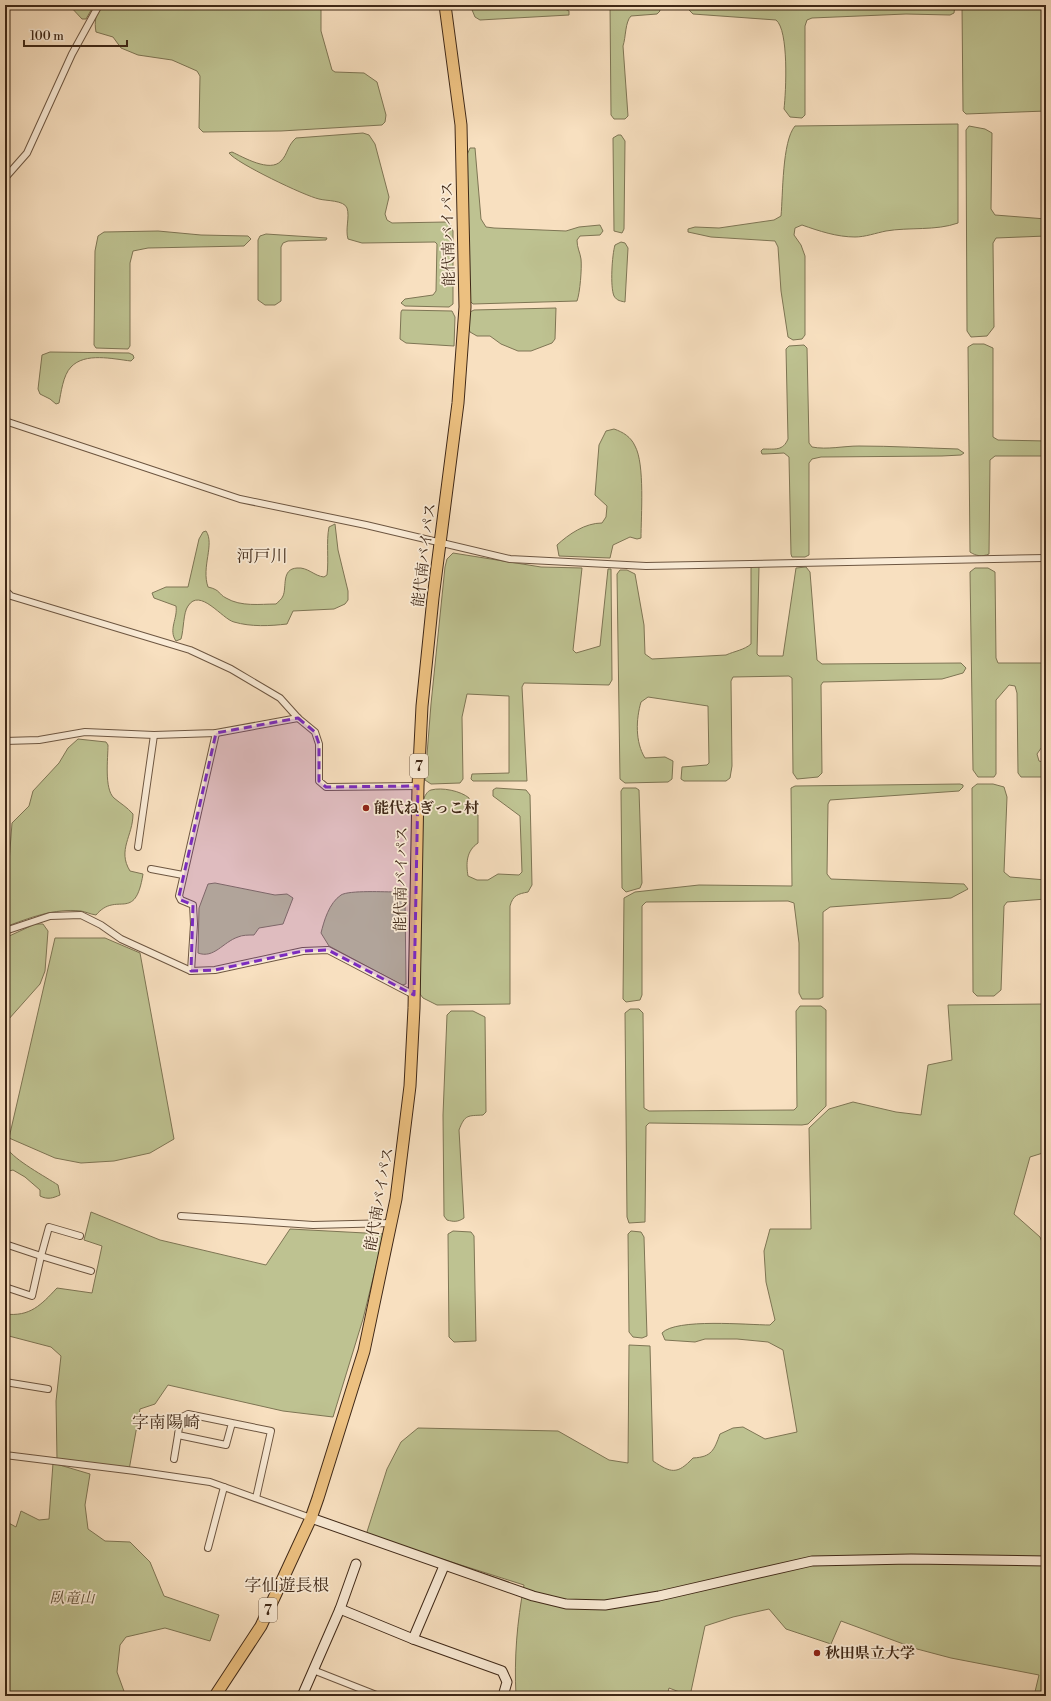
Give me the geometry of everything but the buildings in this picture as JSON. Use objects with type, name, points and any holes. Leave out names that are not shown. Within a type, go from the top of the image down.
[{"type":"highway","name":"能代南バイパス","points":[[215,1696],[261,1626],[311,1518],[364,1351],[392,1223],[403,1154],[410,1086],[414,995],[418,786],[422,706],[458,404],[465,307],[461,125],[444,5]]},
{"type":"street","points":[[5,178],[27,154],[69,60],[99,5]]},
{"type":"street","points":[[5,421],[240,499],[366,525],[441,544],[510,559],[646,566],[1046,558]]},
{"type":"street","points":[[5,590],[11,596],[190,650],[231,669],[280,698],[298,718],[315,732],[319,744],[319,781],[326,787],[418,786]]},
{"type":"street","points":[[6,742],[39,740],[85,732],[154,735],[216,733],[298,718]]},
{"type":"street","points":[[191,971],[193,905],[181,900],[179,896],[216,733]]},
{"type":"street","points":[[138,847],[154,735]]},
{"type":"street","points":[[151,869],[184,875]]},
{"type":"street","points":[[5,931],[50,916],[81,914],[101,925],[121,940],[191,971],[215,970],[303,951],[328,950],[414,995]]},
{"type":"street","points":[[181,1216],[313,1225],[392,1223]]},
{"type":"street","points":[[5,1288],[32,1296],[49,1227],[80,1236]]},
{"type":"street","points":[[5,1244],[92,1271]]},
{"type":"street","points":[[5,1382],[48,1389]]},
{"type":"street","points":[[174,1459],[180,1418],[188,1414],[271,1431],[256,1498]]},
{"type":"street","points":[[178,1435],[226,1446],[232,1423]]},
{"type":"street","points":[[5,1455],[210,1482],[444,1566],[474,1574],[533,1596],[559,1602],[605,1605],[659,1596],[812,1561],[1046,1561]]},
{"type":"street","points":[[208,1548],[224,1487]]},
{"type":"street","points":[[302,1696],[340,1609],[356,1564]]},
{"type":"street","points":[[413,1639],[444,1566]]},
{"type":"street","points":[[340,1609],[413,1639],[502,1671],[507,1682],[503,1696]]},
{"type":"street","points":[[313,1670],[379,1696]]},
{"type":"highlighted area","points":[[298,718],[315,732],[319,744],[319,781],[326,787],[418,786],[414,995],[328,950],[303,951],[215,970],[191,971],[193,905],[181,900],[179,896],[216,733]]},
{"type":"green space","points":[[69,5],[94,5],[86,19],[82,19]]},
{"type":"green space","points":[[101,5],[321,5],[321,31],[332,70],[335,72],[364,73],[377,82],[386,115],[385,122],[382,125],[281,131],[203,132],[199,128],[200,76],[197,71],[172,60],[138,55],[121,48],[113,37],[96,32],[96,18]]},
{"type":"green space","points":[[470,5],[557,5],[569,11],[569,15],[480,20],[475,17]]},
{"type":"green space","points":[[610,5],[659,8],[660,11],[657,14],[631,16],[628,22],[623,46],[628,116],[625,119],[614,119],[611,115]]},
{"type":"green space","points":[[693,5],[782,7],[783,5],[955,5],[954,13],[950,15],[906,14],[812,18],[807,20],[805,26],[805,115],[802,118],[790,117],[784,109],[786,76],[785,48],[780,26],[776,20],[693,14],[688,9]]},
{"type":"green space","points":[[962,5],[1046,5],[1046,111],[966,114],[963,111]]},
{"type":"green space","points":[[958,124],[958,223],[932,228],[886,231],[867,236],[855,237],[835,235],[802,225],[795,228],[794,235],[801,245],[805,256],[805,335],[802,339],[793,340],[788,337],[781,291],[778,247],[775,241],[711,237],[688,232],[688,229],[695,227],[719,228],[774,220],[781,216],[785,156],[791,133],[795,126]]},
{"type":"green space","points":[[969,126],[985,129],[992,133],[991,209],[995,215],[1046,219],[1046,236],[996,238],[993,243],[994,327],[987,336],[971,337],[967,331],[966,130]]},
{"type":"green space","points":[[363,133],[369,135],[375,144],[389,197],[385,214],[387,220],[392,223],[446,222],[450,224],[453,231],[453,304],[449,307],[405,306],[401,303],[405,299],[433,295],[436,291],[437,244],[435,242],[362,243],[348,239],[348,212],[345,205],[339,202],[311,197],[286,186],[244,164],[229,153],[232,152],[256,163],[270,165],[281,161],[296,138]]},
{"type":"green space","points":[[621,135],[625,141],[624,229],[622,233],[614,231],[613,138]]},
{"type":"green space","points":[[470,148],[475,148],[481,219],[486,227],[566,231],[579,227],[600,225],[603,231],[600,235],[580,236],[577,240],[581,257],[581,274],[577,301],[473,304],[469,300],[467,155]]},
{"type":"green space","points":[[158,231],[201,235],[248,236],[251,239],[244,246],[148,248],[133,251],[130,263],[130,346],[128,349],[96,348],[94,345],[95,251],[98,236],[104,232]]},
{"type":"green space","points":[[266,234],[327,238],[326,240],[288,241],[283,243],[281,247],[281,301],[275,305],[265,305],[258,300],[258,240],[260,236]]},
{"type":"green space","points":[[621,242],[625,243],[628,248],[625,302],[615,298],[612,286],[612,263],[615,245]]},
{"type":"green space","points":[[556,308],[555,339],[552,343],[531,351],[518,351],[501,344],[490,336],[477,336],[470,332],[467,323],[468,313],[474,310]]},
{"type":"green space","points":[[402,310],[452,311],[455,317],[454,346],[406,343],[400,339]]},
{"type":"green space","points":[[973,344],[984,344],[993,348],[993,437],[998,440],[1046,441],[1046,456],[995,456],[990,460],[989,554],[981,556],[970,552],[968,347]]},
{"type":"green space","points":[[804,345],[807,348],[809,443],[812,447],[871,446],[958,449],[964,453],[961,455],[942,456],[821,457],[812,459],[809,463],[809,555],[805,557],[792,557],[789,457],[784,453],[762,454],[761,451],[763,449],[775,449],[784,446],[788,439],[786,349],[789,346]]},
{"type":"green space","points":[[50,352],[129,353],[133,355],[134,358],[131,361],[108,358],[91,358],[77,362],[68,370],[59,403],[56,404],[40,394],[38,389],[42,355]]},
{"type":"green space","points":[[614,429],[629,437],[638,454],[642,490],[641,538],[637,539],[630,537],[613,545],[610,558],[559,556],[557,545],[572,533],[583,527],[596,523],[602,523],[606,517],[607,506],[595,495],[599,445],[606,431]]},
{"type":"green space","points":[[335,524],[338,550],[348,591],[348,600],[345,604],[334,609],[293,611],[287,624],[260,626],[234,622],[205,602],[199,600],[193,601],[186,609],[181,639],[176,641],[173,628],[176,606],[154,598],[152,593],[166,587],[188,587],[199,539],[203,532],[206,531],[209,542],[206,572],[208,587],[215,589],[223,597],[238,603],[276,604],[282,597],[287,575],[292,569],[301,568],[320,576],[324,577],[327,575],[329,527]]},
{"type":"green space","points":[[453,553],[541,567],[582,568],[573,650],[576,653],[600,646],[608,569],[611,569],[612,680],[609,685],[524,683],[522,687],[527,781],[473,781],[471,779],[472,774],[509,773],[509,696],[467,694],[462,717],[463,779],[460,783],[431,784],[425,780],[445,567],[447,559]]},
{"type":"green space","points":[[755,565],[759,567],[757,654],[759,656],[783,656],[796,568],[806,567],[810,572],[817,660],[822,664],[961,663],[966,668],[963,673],[942,679],[823,682],[821,685],[822,773],[818,777],[797,779],[793,773],[792,678],[789,676],[733,677],[731,681],[732,766],[730,778],[726,781],[684,781],[681,779],[682,767],[707,765],[709,763],[708,706],[648,697],[641,702],[639,709],[637,730],[639,745],[645,758],[665,757],[673,761],[672,779],[668,782],[625,783],[620,779],[617,574],[620,570],[627,570],[635,574],[644,625],[645,654],[652,659],[726,655],[751,644],[751,568]]},
{"type":"green space","points":[[975,568],[988,568],[995,572],[996,658],[998,663],[1046,663],[1046,741],[1037,754],[1039,761],[1046,763],[1046,777],[1021,777],[1018,773],[1017,693],[1015,686],[1009,685],[996,700],[996,774],[994,777],[978,777],[973,770],[970,572]]},
{"type":"green space","points":[[78,739],[106,742],[108,745],[107,773],[111,794],[133,814],[125,856],[126,863],[130,871],[143,874],[140,889],[135,898],[130,902],[111,905],[104,908],[96,915],[71,910],[51,912],[5,927],[5,870],[9,863],[12,823],[29,806],[33,791],[59,763],[68,748]]},
{"type":"green space","points":[[977,784],[993,784],[1004,787],[1007,797],[1004,872],[1010,877],[1046,880],[1046,899],[1007,902],[1004,906],[1001,990],[994,996],[977,996],[973,992],[972,788]]},
{"type":"green space","points":[[963,785],[963,787],[959,791],[830,800],[828,804],[827,874],[831,879],[964,884],[968,889],[951,898],[830,907],[823,912],[823,997],[819,999],[802,999],[799,993],[799,943],[794,903],[788,901],[646,902],[642,906],[642,995],[640,1000],[626,1002],[623,999],[624,898],[635,892],[699,885],[792,886],[791,788],[795,786]]},
{"type":"green space","points":[[496,788],[526,790],[530,795],[532,885],[528,892],[514,897],[510,906],[510,1004],[437,1005],[423,998],[420,994],[423,800],[428,791],[435,789],[446,789],[469,798],[470,810],[478,815],[478,843],[469,854],[467,867],[468,876],[477,880],[488,880],[498,874],[519,875],[522,872],[520,816],[493,796],[493,790]]},
{"type":"green space","points":[[623,788],[636,788],[639,790],[642,883],[640,888],[626,892],[622,888],[621,791]]},
{"type":"green space","points":[[215,883],[275,895],[287,894],[293,898],[283,924],[259,928],[254,935],[240,936],[209,954],[198,953],[199,908],[208,884]]},
{"type":"green space","points":[[352,892],[397,892],[405,898],[406,984],[402,985],[329,946],[321,933],[330,907],[341,895]]},
{"type":"green space","points":[[35,924],[43,924],[48,931],[45,971],[40,984],[8,1020],[5,1019],[5,938]]},
{"type":"green space","points":[[55,938],[105,938],[140,953],[174,1139],[150,1153],[114,1161],[81,1163],[55,1158],[9,1138]]},
{"type":"green space","points":[[1046,1004],[1046,1152],[1030,1157],[1014,1214],[1040,1237],[1046,1252],[1046,1696],[1034,1696],[1039,1675],[951,1658],[917,1649],[841,1621],[831,1644],[786,1629],[769,1609],[733,1617],[705,1626],[690,1696],[669,1688],[667,1696],[516,1696],[515,1668],[517,1640],[524,1585],[366,1535],[387,1469],[401,1442],[418,1428],[558,1431],[609,1460],[628,1463],[629,1345],[650,1346],[653,1461],[665,1468],[669,1470],[678,1470],[693,1458],[708,1454],[714,1448],[720,1434],[733,1428],[743,1427],[765,1439],[797,1432],[783,1350],[768,1342],[737,1339],[705,1339],[695,1342],[665,1340],[662,1333],[670,1328],[682,1325],[713,1323],[770,1325],[775,1320],[766,1282],[764,1251],[770,1229],[811,1229],[809,1128],[829,1109],[853,1102],[896,1112],[921,1115],[928,1065],[952,1060],[948,1005]]},
{"type":"green space","points":[[800,1006],[821,1006],[826,1010],[826,1106],[808,1124],[802,1125],[649,1123],[646,1126],[645,1222],[629,1223],[627,1217],[625,1013],[630,1009],[639,1009],[643,1013],[644,1108],[649,1111],[794,1110],[797,1107],[796,1011]]},
{"type":"green space","points":[[451,1011],[473,1011],[485,1017],[486,1112],[483,1115],[465,1118],[459,1130],[464,1218],[454,1221],[447,1220],[444,1216],[443,1115],[447,1015]]},
{"type":"green space","points":[[5,1124],[7,1148],[16,1158],[58,1185],[60,1195],[50,1198],[40,1196],[40,1190],[25,1177],[13,1170],[5,1172]]},
{"type":"green space","points":[[91,1212],[160,1240],[266,1265],[290,1229],[384,1234],[363,1319],[333,1417],[283,1411],[168,1385],[155,1404],[140,1409],[129,1470],[57,1459],[56,1401],[61,1356],[51,1347],[5,1335],[5,1314],[21,1314],[28,1312],[46,1300],[57,1288],[92,1293],[102,1246],[84,1240]]},
{"type":"green space","points":[[453,1231],[471,1232],[474,1236],[476,1341],[454,1342],[449,1337],[448,1234]]},
{"type":"green space","points":[[631,1231],[641,1232],[644,1237],[647,1336],[642,1338],[633,1337],[629,1332],[628,1234]]},
{"type":"green space","name":"臥竜山","points":[[53,1463],[90,1474],[85,1505],[88,1529],[105,1541],[130,1542],[150,1562],[164,1596],[219,1615],[210,1641],[165,1628],[126,1637],[120,1645],[117,1672],[125,1694],[124,1696],[5,1696],[5,1521],[16,1527],[21,1511],[39,1520],[49,1519]]},
{"type":"place","name":"能代ねぎっこ村","points":[[366,808]]},
{"type":"place","name":"秋田県立大学","points":[[817,1653]]},
{"type":"district","name":"河戸川","points":[[262,556]]},
{"type":"district","name":"字南陽崎","points":[[166,1422]]},
{"type":"district","name":"字仙遊長根","points":[[287,1585]]}]
